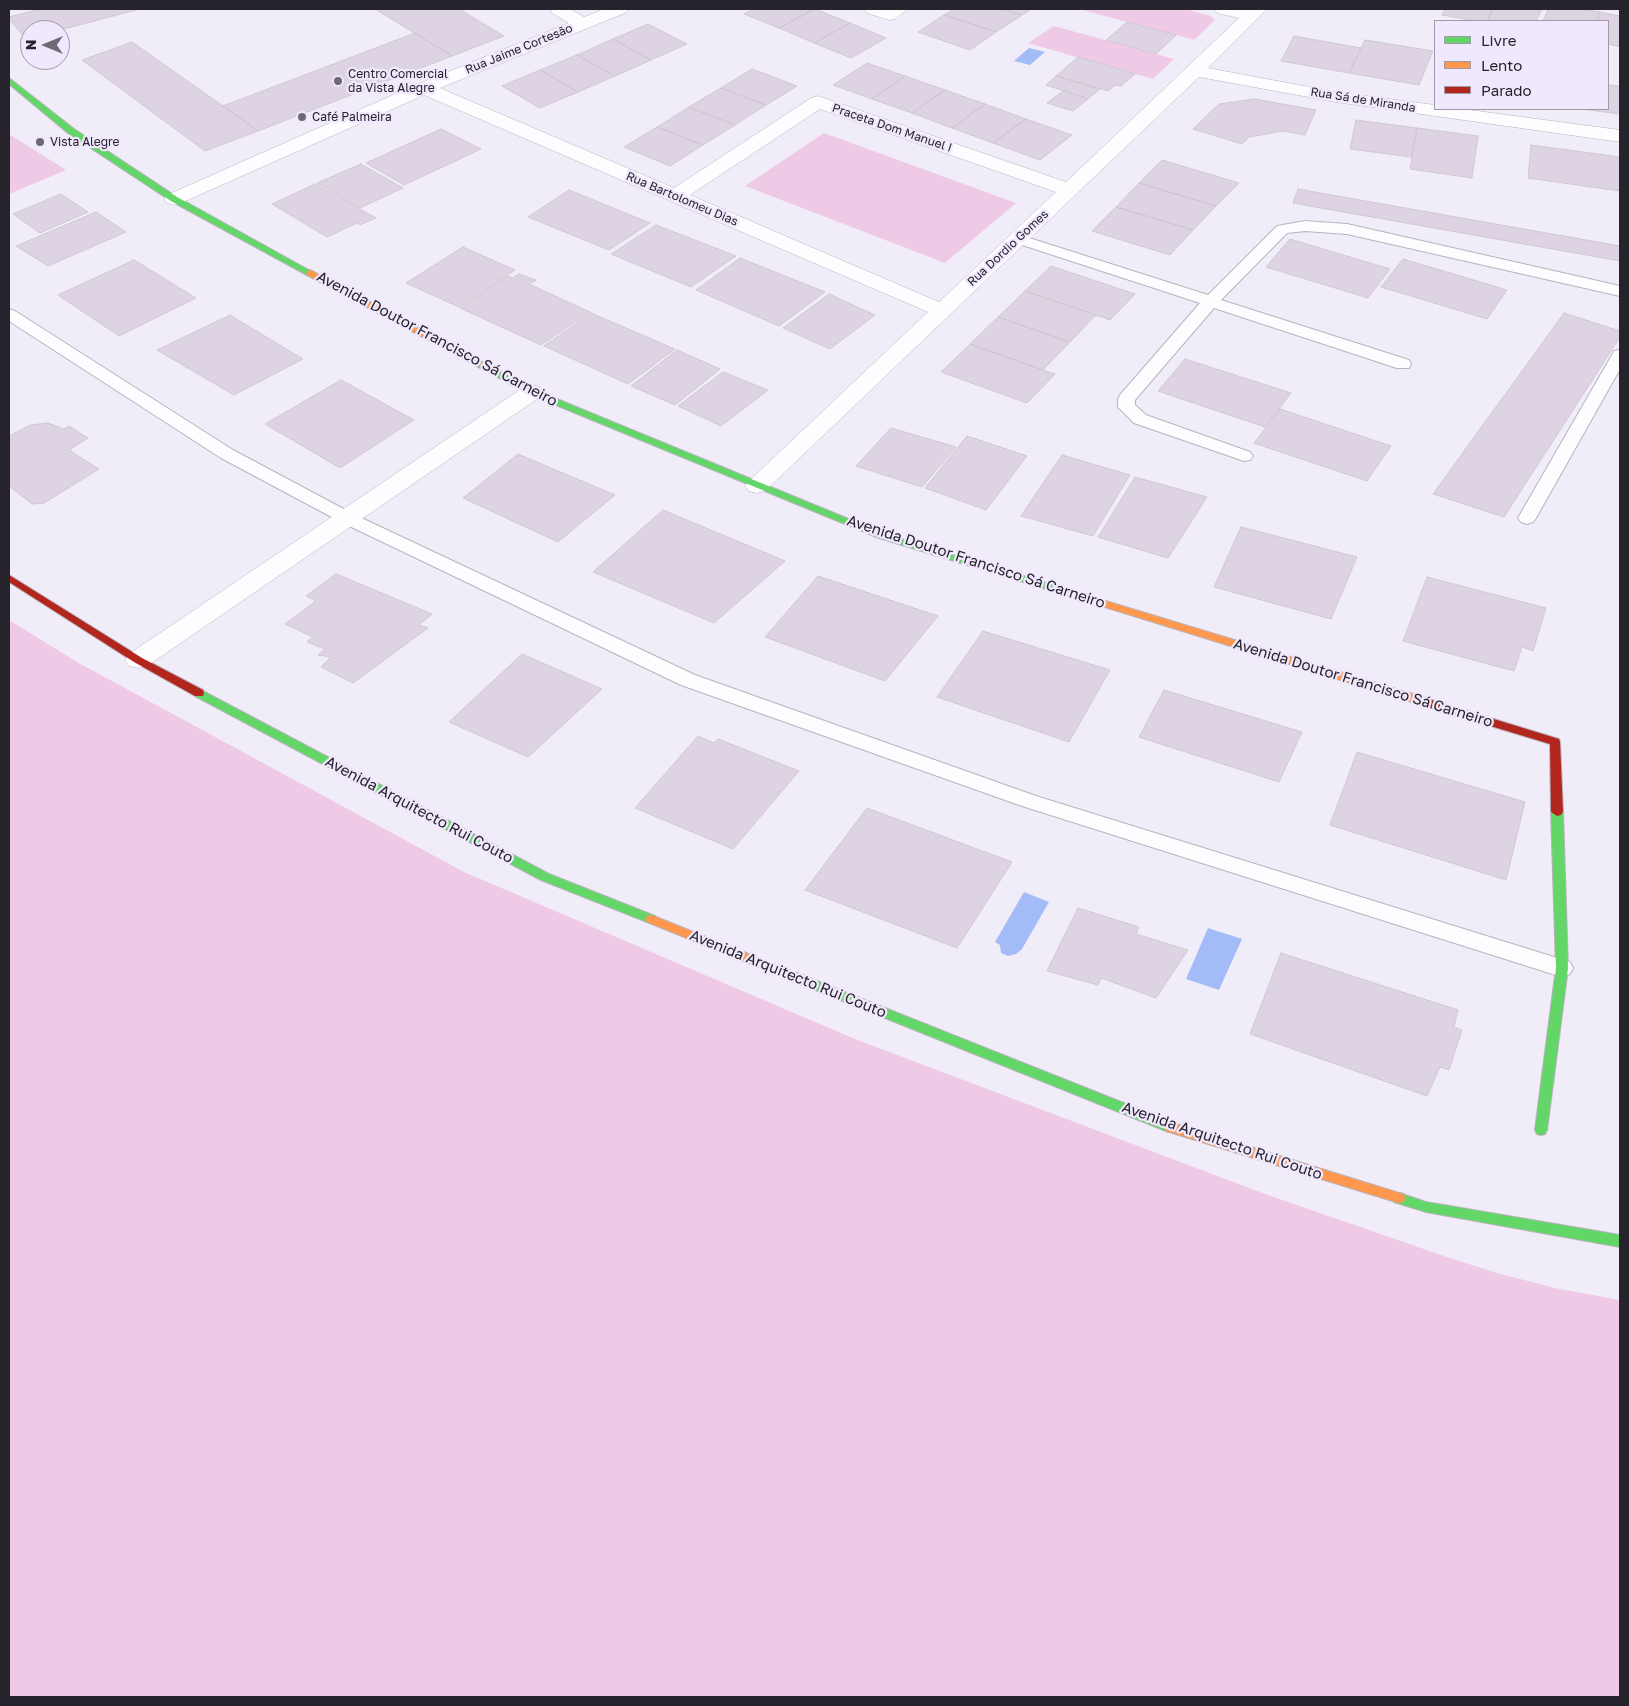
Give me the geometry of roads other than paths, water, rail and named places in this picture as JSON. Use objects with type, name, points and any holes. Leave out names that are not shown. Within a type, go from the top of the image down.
[{"type":"street","points":[[558,9],[582,23]]},
{"type":"street","name":"Rua Jaime Cortesão","points":[[174,199],[424,88],[619,9]]},
{"type":"street","points":[[873,9],[889,15],[899,9]]},
{"type":"street","points":[[1223,9],[1254,12]]},
{"type":"street","name":"Rua Dordio Gomes","points":[[757,486],[1195,71],[1254,12]]},
{"type":"street","name":"Rua Sá de Miranda","points":[[1195,71],[1336,96],[1434,110]]},
{"type":"street","name":"Avenida Doutor Francisco Sá Carneiro","points":[[9,80],[70,131],[174,199],[532,392],[882,536],[1555,742],[1562,968],[1541,1130]]},
{"type":"street","name":"Rua Bartolomeu Dias","points":[[424,88],[941,310]]},
{"type":"street","name":"Praceta Dom Manuel I","points":[[675,196],[818,102],[1070,190]]},
{"type":"street","name":"Rua Sá de Miranda","points":[[1435,110],[1620,136]]},
{"type":"street","points":[[138,660],[532,392]]},
{"type":"street","name":"Avenida Arquitecto Rui Couto","points":[[9,578],[138,660],[545,877],[1168,1126],[1426,1207],[1620,1241]]},
{"type":"lane","points":[[1244,456],[1140,419],[1127,407],[1126,399],[1210,302],[1282,229],[1305,226],[1347,229],[1620,291]]},
{"type":"lane","points":[[1018,239],[1403,364]]},
{"type":"lane","points":[[9,314],[227,454],[347,518],[688,680],[1028,801],[1562,968]]},
{"type":"lane","points":[[1527,518],[1620,355]]},
{"type":"water","points":[[1029,48],[1045,52],[1030,65],[1014,61]]},
{"type":"water","points":[[1024,892],[1049,902],[1022,949],[1016,954],[1008,956],[1001,953],[1000,945],[995,942]]},
{"type":"water","points":[[1208,928],[1242,939],[1219,990],[1186,979]]},
{"type":"place","name":"Centro Comercial da Vista Alegre","points":[[338,81]]},
{"type":"place","name":"Café Palmeira","points":[[302,117]]},
{"type":"place","name":"Vista Alegre","points":[[40,142]]}]
